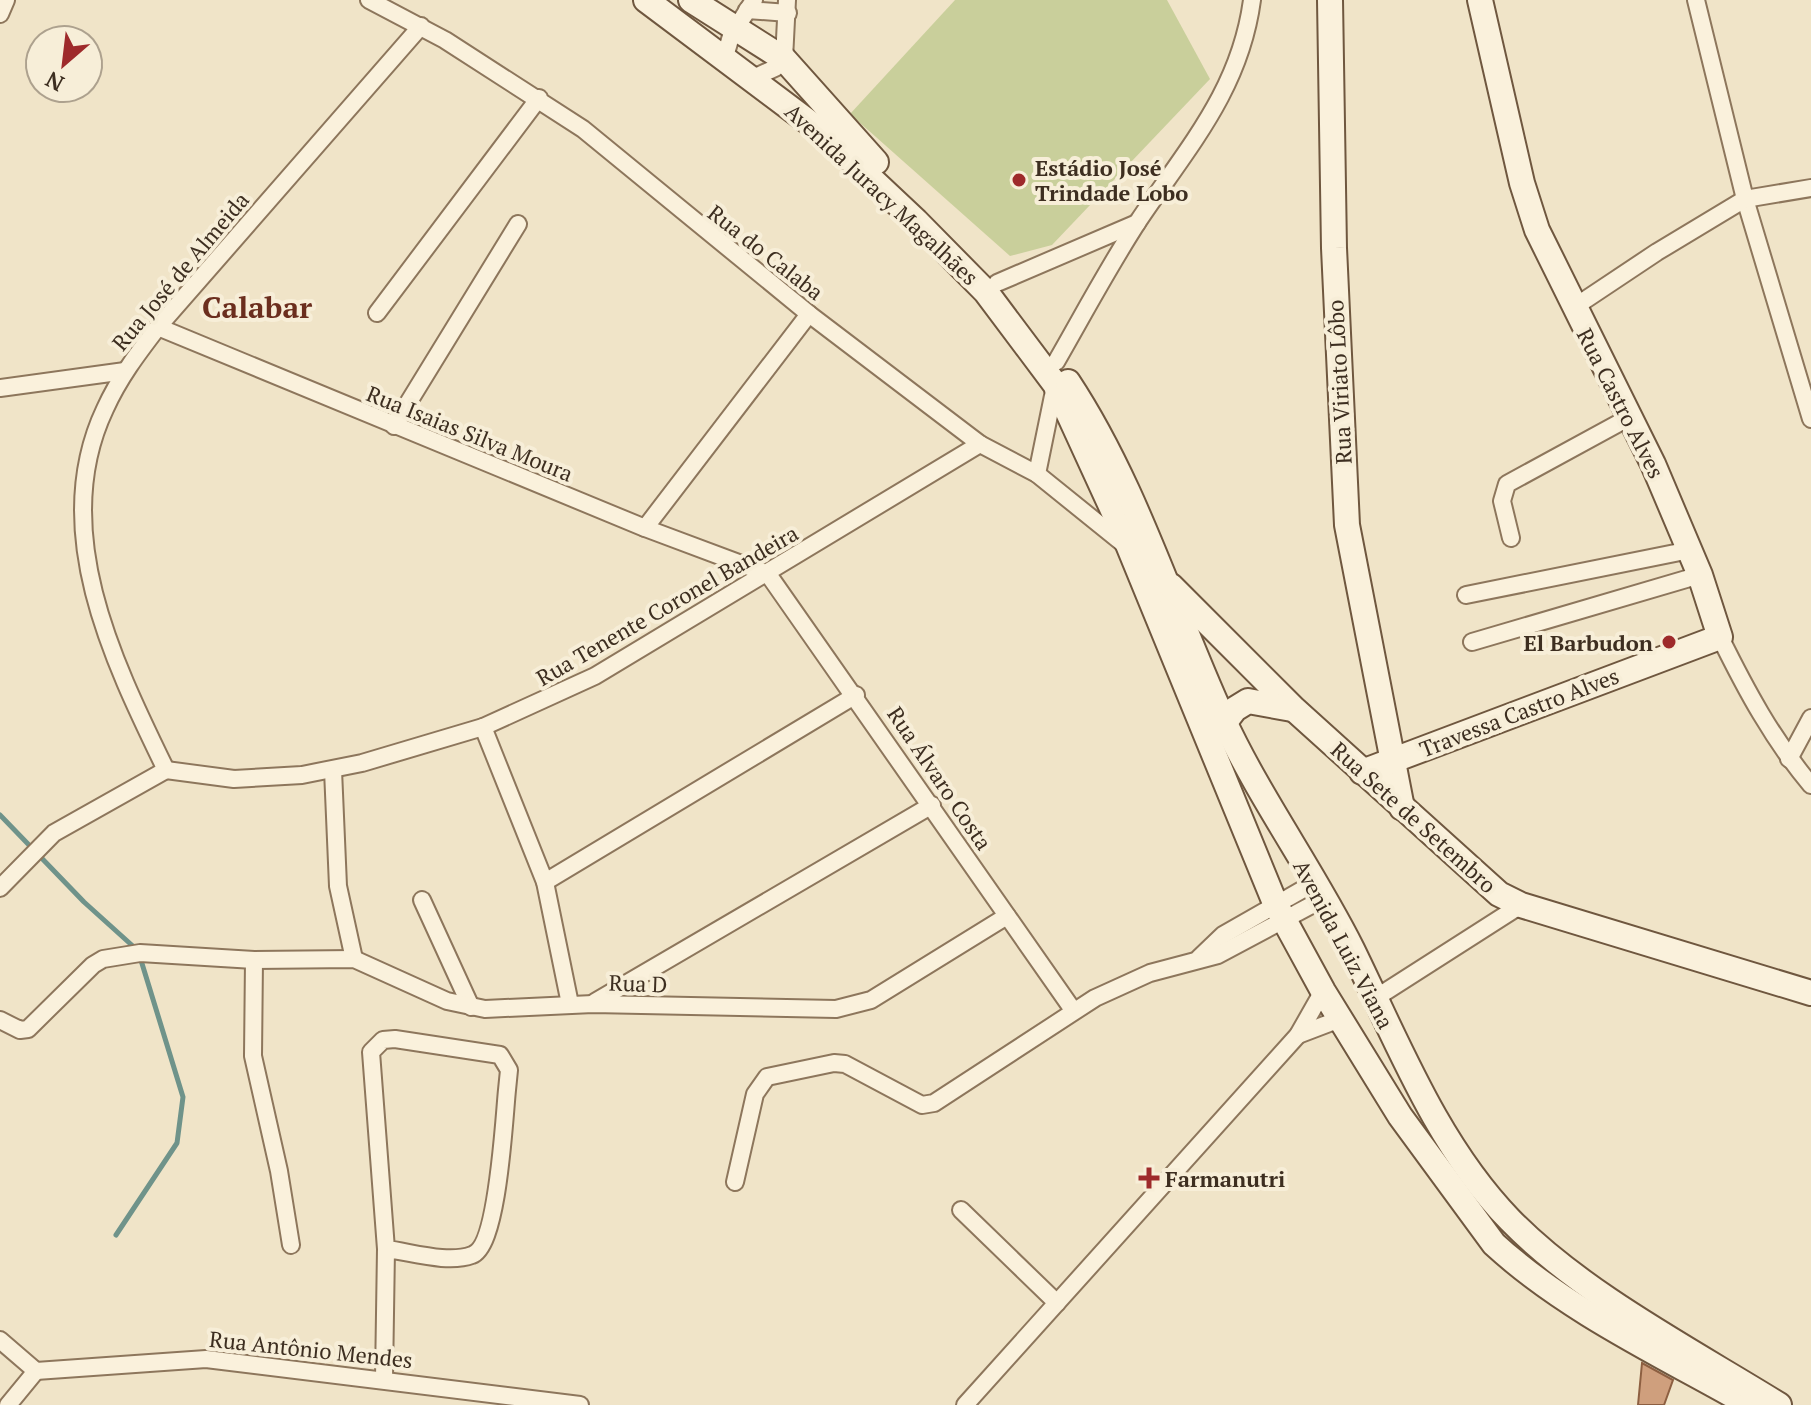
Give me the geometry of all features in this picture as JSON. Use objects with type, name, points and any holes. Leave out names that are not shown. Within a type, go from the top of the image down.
[{"type":"main road","name":"Avenida Juracy Magalhães","points":[[646,0],[818,129],[956,259],[1056,373]]},
{"type":"main road","name":"Avenida Juracy Magalhães","points":[[691,0],[746,13],[851,138],[954,235],[997,283],[1056,373]]},
{"type":"main road","name":"Rua Viriato Lôbo","points":[[1330,0],[1334,261],[1346,509],[1353,565],[1402,808]]},
{"type":"main road","name":"Rua Castro Alves","points":[[1480,0],[1529,207],[1573,308],[1630,417],[1690,550],[1720,637]]},
{"type":"main road","name":"Avenida Luiz Viana","points":[[1056,373],[1279,910],[1340,1019],[1433,1163],[1494,1244],[1513,1262],[1641,1343],[1750,1405]]},
{"type":"main road","name":"Avenida Luiz Viana","points":[[1056,373],[1112,460],[1225,722],[1319,891],[1443,1130],[1490,1198],[1532,1241],[1654,1328],[1779,1405]]},
{"type":"main road","name":"Rua Sete de Setembro","points":[[1164,578],[1294,709],[1478,878],[1521,905],[1811,993]]},
{"type":"main road","name":"Travessa Castro Alves","points":[[1362,772],[1720,637]]},
{"type":"main road","points":[[1225,722],[1235,709],[1248,701],[1294,709]]},
{"type":"main road","points":[[1513,1262],[1532,1241]]},
{"type":"street","points":[[0,14],[6,0]]},
{"type":"street","name":"Rua do Calaba","points":[[369,0],[421,26],[539,98],[583,129],[809,314],[980,444],[1037,474],[1129,548]]},
{"type":"street","points":[[1037,474],[1056,373],[1137,223],[1228,86],[1241,56],[1252,0]]},
{"type":"street","points":[[1696,0],[1745,199],[1811,419]]},
{"type":"street","points":[[724,60],[746,13],[788,6],[784,59],[775,68],[751,79]]},
{"type":"street","name":"Rua José de Almeida","points":[[166,770],[116,662],[97,606],[84,539],[85,487],[103,412],[125,371],[158,327],[421,26]]},
{"type":"street","points":[[377,313],[539,98]]},
{"type":"street","points":[[1573,308],[1745,199],[1811,188]]},
{"type":"street","points":[[997,283],[1137,223]]},
{"type":"street","points":[[394,426],[518,224]]},
{"type":"street","points":[[645,528],[809,314]]},
{"type":"street","name":"Rua Isaias Silva Moura","points":[[158,327],[645,528],[768,574]]},
{"type":"street","points":[[0,388],[125,371]]},
{"type":"street","points":[[1511,538],[1502,501],[1507,484],[1630,417]]},
{"type":"street","name":"Rua Tenente Coronel Bandeira","points":[[166,770],[234,779],[286,777],[333,770],[483,727],[573,688],[768,574],[980,444]]},
{"type":"street","points":[[1466,595],[1690,550]]},
{"type":"street","name":"Rua Álvaro Costa","points":[[768,574],[856,695],[1073,1010]]},
{"type":"street","points":[[1472,642],[1700,575]]},
{"type":"street","name":"Rua Castro Alves","points":[[1720,637],[1749,696],[1789,759],[1811,785]]},
{"type":"street","points":[[545,882],[856,695]]},
{"type":"street","points":[[1789,759],[1811,718]]},
{"type":"street","points":[[483,727],[545,882],[570,1004]]},
{"type":"street","points":[[0,888],[54,833],[166,770]]},
{"type":"street","points":[[333,770],[338,886],[354,959]]},
{"type":"street","points":[[593,1004],[932,805]]},
{"type":"street","points":[[735,1182],[755,1094],[759,1084],[777,1073],[845,1064],[912,1101],[922,1105],[934,1103],[1073,1010],[1140,977],[1199,958],[1217,940],[1319,891]]},
{"type":"street","points":[[422,900],[471,1007]]},
{"type":"street","points":[[1374,999],[1521,905]]},
{"type":"street","name":"Rua D","points":[[0,1020],[20,1030],[28,1029],[82,974],[103,959],[154,953],[254,960],[354,959],[447,1001],[471,1007],[507,1010],[593,1004],[818,1011],[854,1006],[871,1000],[1007,916]]},
{"type":"street","points":[[254,960],[253,1056],[279,1171],[291,1245]]},
{"type":"street","points":[[965,1405],[1298,1035],[1323,991]]},
{"type":"street","points":[[1298,1035],[1340,1019]]},
{"type":"street","points":[[384,1378],[386,1249],[371,1052],[383,1040],[395,1039],[500,1055],[509,1070],[491,1221],[483,1246],[479,1252],[458,1258],[386,1249]]},
{"type":"street","points":[[961,1210],[1057,1303]]},
{"type":"street","points":[[0,1340],[36,1371],[8,1405]]},
{"type":"street","name":"Rua Antônio Mendes","points":[[36,1371],[206,1359],[384,1378],[580,1405]]},
{"type":"green space","name":"Estádio José Trindade Lobo","points":[[955,0],[1167,0],[1210,79],[1052,245],[1010,256],[850,114]]},
{"type":"building","points":[[1642,1363],[1673,1380],[1664,1405],[1638,1405]]},
{"type":"waterway","points":[[0,815],[84,902],[135,948]]},
{"type":"waterway","points":[[116,1235],[177,1143],[183,1097],[140,957]]},
{"type":"place","name":"Estádio José Trindade Lobo","points":[[1019,180]]},
{"type":"place","name":"El Barbudon","points":[[1669,642]]},
{"type":"place","name":"Farmanutri","points":[[1149,1178]]},
{"type":"district","name":"Calabar","points":[[257,307]]}]
